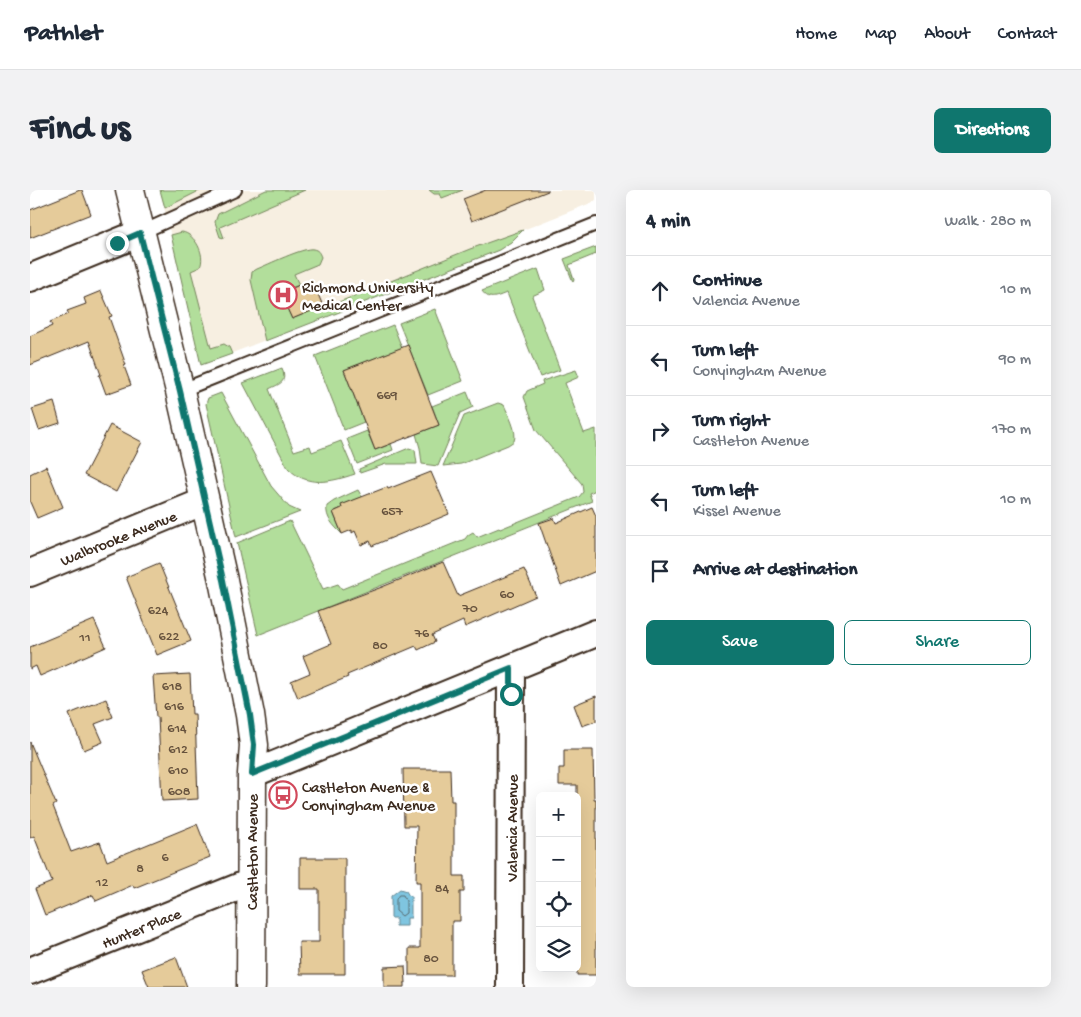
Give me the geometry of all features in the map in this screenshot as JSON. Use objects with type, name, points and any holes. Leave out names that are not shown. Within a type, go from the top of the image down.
[{"type":"street","name":"Castleton Avenue","points":[[130,190],[206,501],[250,715],[254,745],[252,774],[251,987]]},
{"type":"street","points":[[30,278],[140,233]]},
{"type":"street","name":"Walbrooke Avenue","points":[[30,573],[206,501]]},
{"type":"street","points":[[252,774],[596,634]]},
{"type":"street","name":"Valencia Avenue","points":[[510,987],[511,668]]},
{"type":"street","name":"Hunter Place","points":[[30,972],[251,882]]},
{"type":"lane","points":[[140,233],[234,190]]},
{"type":"lane","points":[[180,391],[596,224]]},
{"type":"shaded area","name":"Richmond University Medical Center","points":[[160,190],[596,190],[596,201],[523,230],[511,242],[499,250],[201,365]]},
{"type":"green space","points":[[160,190],[201,190],[165,208]]},
{"type":"green space","points":[[266,190],[305,190],[220,227],[224,238],[220,237],[215,222],[218,214]]},
{"type":"green space","points":[[429,190],[463,190],[442,198],[440,194],[434,194]]},
{"type":"green space","points":[[523,230],[511,242],[499,250],[265,341],[251,280],[252,272],[277,260],[308,249],[317,251],[321,257],[318,264],[294,274],[299,285],[286,290],[284,287],[272,293],[278,307],[285,304],[292,319]]},
{"type":"green space","points":[[182,232],[195,241],[202,257],[200,267],[191,271],[211,348],[224,344],[229,347],[232,354],[201,365],[171,235]]},
{"type":"green space","points":[[596,247],[596,254],[569,265],[573,282],[564,259]]},
{"type":"green space","points":[[538,269],[545,290],[532,296],[560,370],[540,377],[507,293],[491,297],[482,291]]},
{"type":"green space","points":[[435,309],[463,381],[428,395],[399,323]]},
{"type":"green space","points":[[393,325],[402,348],[344,370],[364,422],[344,430],[315,356]]},
{"type":"green space","points":[[282,368],[284,377],[282,382],[269,389],[294,451],[310,446],[312,452],[341,441],[355,474],[320,482],[303,478],[288,468],[243,383]]},
{"type":"green space","points":[[576,370],[579,377],[565,383],[584,433],[596,429],[596,490],[589,493],[592,501],[258,635],[237,543],[290,521],[323,589],[338,584],[342,589],[465,539],[473,532],[477,537],[579,497],[583,492],[582,484],[536,430],[524,397],[527,391],[543,384],[542,381]]},
{"type":"green space","points":[[467,392],[473,407],[460,413],[438,466],[422,464],[416,434],[439,425],[432,406]]},
{"type":"green space","points":[[221,393],[271,486],[289,507],[300,512],[236,537],[206,404],[208,398]]},
{"type":"green space","points":[[498,403],[504,405],[510,418],[515,433],[514,441],[461,464],[443,466],[464,416]]},
{"type":"green space","points":[[367,431],[375,450],[391,444],[393,450],[357,464],[347,439]]},
{"type":"green space","points":[[409,448],[415,450],[417,464],[386,464],[360,473],[359,469]]},
{"type":"green space","points":[[358,490],[362,497],[333,512],[342,534],[329,518],[327,506]]},
{"type":"water","points":[[400,889],[406,891],[411,896],[411,918],[407,918],[407,926],[396,926],[396,918],[391,918],[391,896]]},
{"type":"building","points":[[82,190],[91,214],[30,238],[30,210]]},
{"type":"building","points":[[486,190],[548,191],[472,221],[463,199]]},
{"type":"building","points":[[312,280],[323,306],[292,319],[280,293]]},
{"type":"building","points":[[101,291],[112,316],[109,317],[131,385],[106,394],[89,341],[30,365],[30,336],[52,326],[50,322],[69,314],[67,311],[86,304],[84,298]]},
{"type":"building","points":[[408,345],[439,425],[375,450],[344,370]]},
{"type":"building","points":[[54,402],[60,423],[39,430],[32,409]]},
{"type":"building","points":[[110,425],[142,442],[116,492],[84,475]]},
{"type":"building","points":[[46,466],[63,507],[37,518],[30,502],[30,474]]},
{"type":"building","points":[[431,472],[449,514],[372,546],[370,541],[361,545],[355,531],[352,533],[352,530],[342,534],[333,512],[342,508],[341,505]]},
{"type":"building","points":[[592,507],[596,516],[596,571],[561,586],[539,523],[554,518],[556,523]]},
{"type":"building","points":[[443,562],[458,596],[524,569],[536,596],[465,627],[463,621],[432,635],[435,642],[418,650],[416,646],[298,698],[291,681],[310,673],[303,656],[331,644],[318,611]]},
{"type":"building","points":[[159,563],[191,641],[157,655],[126,577]]},
{"type":"building","points":[[94,620],[106,647],[40,676],[36,666],[30,669],[30,647]]},
{"type":"building","points":[[190,674],[192,714],[195,714],[198,799],[162,801],[158,717],[156,717],[153,676]]},
{"type":"building","points":[[596,696],[596,721],[582,726],[574,705]]},
{"type":"building","points":[[106,699],[113,717],[95,724],[103,742],[84,750],[69,714]]},
{"type":"building","points":[[30,742],[56,804],[53,806],[71,852],[100,842],[107,861],[197,824],[210,857],[134,888],[133,885],[96,901],[93,895],[45,915],[35,889],[52,882],[34,836],[30,838]]},
{"type":"building","points":[[564,750],[593,750],[594,799],[596,799],[596,975],[577,975],[577,972],[581,972],[581,792],[577,792],[577,785],[559,785],[559,768],[564,768]]},
{"type":"building","points":[[403,769],[450,769],[451,801],[454,801],[454,876],[464,876],[464,892],[460,892],[460,921],[452,921],[452,975],[409,975],[409,948],[420,948],[420,882],[416,882],[417,826],[404,826]]},
{"type":"building","points":[[300,858],[345,858],[345,974],[300,974],[299,942],[319,942],[319,889],[300,889]]},
{"type":"building","points":[[176,957],[187,987],[149,987],[142,970]]},
{"type":"building","points":[[405,966],[406,983],[404,983],[404,987],[384,987],[384,967]]},
{"type":"place","name":"Richmond University Medical Center","points":[[283,295]]},
{"type":"place","name":"Castleton Avenue & Conyingham Avenue","points":[[283,795]]},
{"type":"route","points":[[117,243],[140,233],[180,391],[223,580],[250,715],[254,745],[252,774],[511,668],[511,694]]}]
